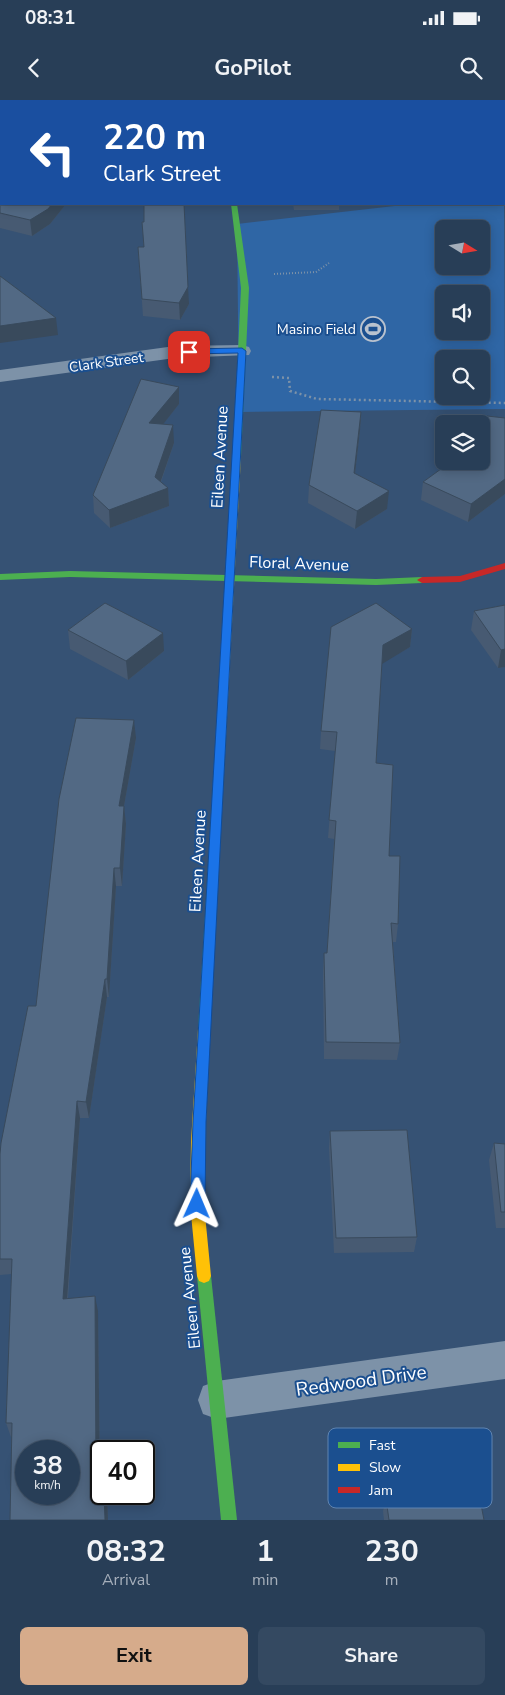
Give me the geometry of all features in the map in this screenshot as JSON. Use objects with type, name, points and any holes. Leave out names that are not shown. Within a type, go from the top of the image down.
[{"type":"street","name":"Eileen Avenue","points":[[229,1520],[197,1204],[199,1132],[242,377],[244,288],[234,205]]},
{"type":"street","name":"Clark Street","points":[[0,376],[175,352],[242,351]]},
{"type":"street","name":"Floral Avenue","points":[[0,577],[70,574],[376,582],[460,579],[505,566]]},
{"type":"street","name":"Redwood Drive","points":[[217,1400],[505,1360]]},
{"type":"path","points":[[243,275],[316,272],[329,263]]},
{"type":"path","points":[[242,377],[289,378],[290,390],[317,399],[505,403]]},
{"type":"shaded area","points":[[403,205],[504,205],[505,409],[239,412],[237,224]]},
{"type":"building","points":[[0,205],[51,205],[30,220],[0,213]]},
{"type":"building","points":[[144,205],[184,205],[188,287],[179,303],[142,299],[138,247],[144,247],[142,222],[144,222]]},
{"type":"building","points":[[0,276],[56,318],[0,326]]},
{"type":"building","points":[[141,379],[179,387],[149,423],[173,425],[155,477],[168,488],[109,510],[93,495]]},
{"type":"building","points":[[321,410],[361,412],[354,473],[389,491],[357,511],[309,485]]},
{"type":"building","points":[[490,416],[505,418],[505,479],[471,504],[423,482],[440,470],[490,470]]},
{"type":"building","points":[[105,603],[163,633],[126,661],[68,630]]},
{"type":"building","points":[[376,603],[412,629],[383,645],[376,763],[393,765],[389,856],[400,856],[398,924],[391,923],[400,1043],[326,1042],[324,953],[327,953],[336,821],[329,820],[337,732],[321,731],[331,627]]},
{"type":"building","points":[[505,605],[505,649],[501,650],[474,611]]},
{"type":"building","points":[[76,718],[134,720],[119,806],[124,806],[120,868],[114,868],[107,979],[105,979],[86,1102],[77,1101],[63,1299],[95,1296],[96,1440],[90,1440],[90,1505],[104,1505],[105,1520],[10,1520],[12,1423],[6,1423],[12,1259],[0,1259],[0,1154],[28,1006],[36,1006],[59,799]]},
{"type":"building","points":[[407,1130],[417,1237],[336,1238],[330,1131]]},
{"type":"building","points":[[494,1143],[505,1144],[505,1212],[501,1212]]},
{"type":"building","points":[[387,1508],[482,1508],[484,1520],[389,1520]]},
{"type":"traffic: fast","points":[[234,205],[245,288],[237,457]]},
{"type":"traffic: fast","points":[[0,577],[70,574],[376,582],[422,580]]},
{"type":"traffic: fast","points":[[204,1029],[221,736]]},
{"type":"traffic: fast","points":[[204,1276],[229,1520]]},
{"type":"traffic: slow","points":[[221,736],[237,457]]},
{"type":"traffic: slow","points":[[204,1029],[197,1204],[204,1276]]},
{"type":"traffic: jam","points":[[422,580],[460,579],[505,566]]},
{"type":"place","name":"Masino Field","points":[[373,329]]},
{"type":"route","points":[[189,352],[242,351],[198,1142],[197,1204]]}]
